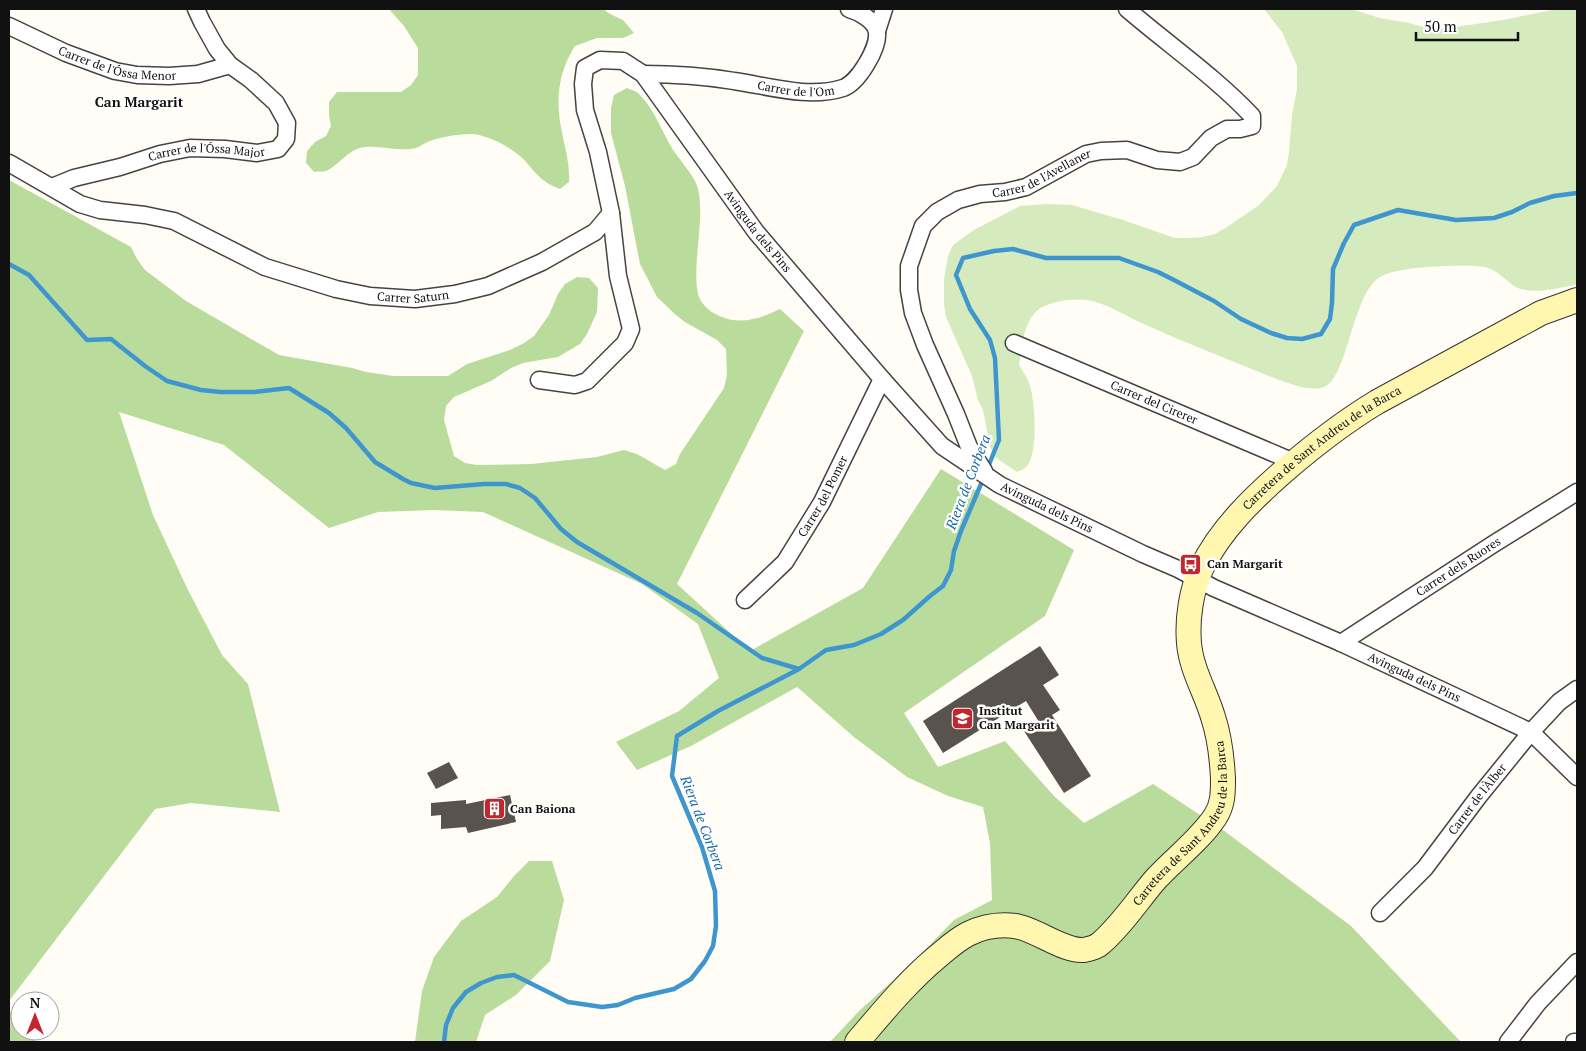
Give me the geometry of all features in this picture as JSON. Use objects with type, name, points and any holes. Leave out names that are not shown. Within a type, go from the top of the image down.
[{"type":"street","name":"Carrer de l'Óssa Major","points":[[52,187],[74,178],[120,167],[160,154],[190,148],[225,149],[257,153],[278,149],[286,139],[287,123],[276,103],[251,80],[230,65],[217,50],[196,9]]},
{"type":"street","points":[[849,9],[856,11],[870,21],[877,31]]},
{"type":"street","points":[[877,31],[884,9]]},
{"type":"street","name":"Carrer de l'Avellaner","points":[[987,477],[969,447],[912,313],[909,290],[909,266],[923,226],[937,212],[958,200],[980,194],[1005,192],[1026,187],[1086,154],[1102,150],[1127,150],[1157,160],[1180,162],[1193,157],[1211,138],[1228,129],[1252,126],[1252,116],[1242,105],[1201,68],[1127,9]]},
{"type":"street","name":"Carrer de l'Óssa Menor","points":[[9,26],[66,53],[115,72],[169,76],[198,74],[230,65]]},
{"type":"street","name":"Carrer de l'Om","points":[[643,74],[672,74],[796,91],[844,88],[861,73],[870,58],[876,43],[877,31]]},
{"type":"street","points":[[539,380],[575,385],[587,381],[625,343],[632,329],[618,276],[611,213],[598,152],[585,110],[583,84],[585,68],[600,60],[623,61],[643,74]]},
{"type":"street","name":"Avinguda dels Pins","points":[[643,74],[756,232],[882,380],[942,446],[987,477],[1009,489],[1214,588],[1341,643],[1531,732],[1577,777]]},
{"type":"street","name":"Carrer Saturn","points":[[9,163],[80,204],[100,210],[144,215],[174,222],[265,267],[336,289],[370,296],[415,298],[455,294],[488,286],[542,262],[595,232],[611,213]]},
{"type":"street","name":"Carretera de Sant Andreu de la Barca","points":[[857,1042],[928,964],[948,947],[984,927],[1016,926],[1068,948],[1082,950],[1099,946],[1155,881],[1201,835],[1217,815],[1222,804],[1224,793],[1221,742],[1192,660],[1189,644],[1190,608],[1197,579],[1210,554],[1235,518],[1254,497],[1294,462],[1354,416],[1541,313],[1577,300]]},
{"type":"street","name":"Carrer del Cirerer","points":[[1014,343],[1294,462]]},
{"type":"street","name":"Carrer del Pomer","points":[[745,600],[786,562],[822,502],[882,380]]},
{"type":"street","name":"Carrer dels Ruores","points":[[1341,643],[1496,542],[1577,492]]},
{"type":"street","name":"Carrer de l'Àlber","points":[[1380,913],[1425,868],[1479,796],[1531,732],[1559,702],[1577,689]]},
{"type":"street","points":[[1508,1042],[1538,1003],[1577,962]]},
{"type":"green space","points":[[389,9],[603,9],[623,20],[634,33],[623,38],[597,38],[575,46],[565,66],[560,88],[559,110],[568,163],[569,182],[560,189],[553,186],[542,179],[511,149],[501,143],[474,134],[441,138],[410,149],[363,147],[353,151],[329,169],[314,172],[306,163],[307,151],[315,142],[326,136],[331,126],[329,102],[337,92],[401,92],[411,85],[418,75],[418,48],[404,26]]},
{"type":"green space","points":[[1264,9],[1351,9],[1380,18],[1435,30],[1503,20],[1557,9],[1577,9],[1577,284],[1536,291],[1521,289],[1489,268],[1475,266],[1415,268],[1389,273],[1380,277],[1371,286],[1363,300],[1345,353],[1332,380],[1324,387],[1313,389],[1279,380],[1179,340],[1109,307],[1094,302],[1075,299],[1050,304],[1039,309],[1034,314],[1026,328],[1022,343],[1019,365],[1029,383],[1032,397],[1034,440],[1030,460],[1026,467],[1017,472],[995,457],[990,446],[983,410],[978,400],[972,376],[946,317],[944,279],[948,256],[953,245],[974,230],[1020,206],[1072,205],[1175,238],[1189,238],[1215,234],[1259,205],[1277,186],[1287,165],[1292,115],[1297,89],[1297,66],[1282,32]]},
{"type":"green space","points":[[627,88],[639,94],[650,107],[673,150],[696,184],[700,217],[696,282],[703,304],[716,314],[737,320],[759,318],[780,309],[804,331],[677,584],[750,651],[863,588],[941,469],[1074,550],[1045,616],[904,713],[938,767],[1005,741],[1054,796],[1084,823],[1153,784],[1223,830],[1351,926],[1461,1042],[830,1042],[859,1011],[909,966],[954,920],[992,900],[990,843],[983,807],[948,796],[907,777],[854,737],[797,687],[691,746],[637,770],[616,742],[679,711],[719,678],[698,624],[642,584],[483,512],[434,510],[378,512],[329,528],[224,445],[119,412],[153,515],[188,590],[222,655],[248,684],[280,812],[191,803],[155,809],[17,991],[10,991],[9,1001],[9,180],[131,247],[145,270],[186,301],[279,355],[366,372],[393,376],[448,376],[467,364],[510,350],[534,336],[549,315],[558,294],[565,284],[577,277],[589,278],[598,288],[597,312],[580,344],[558,357],[523,363],[511,368],[491,381],[454,397],[446,406],[444,420],[454,456],[465,463],[477,465],[531,464],[597,457],[624,450],[637,454],[665,470],[676,464],[680,454],[724,388],[727,375],[726,349],[717,340],[685,322],[657,297],[640,264],[625,186],[611,133],[611,108],[614,95]]},
{"type":"green space","points":[[529,861],[552,861],[564,900],[550,961],[516,995],[485,1015],[476,1042],[415,1042],[422,991],[434,957],[461,921],[497,897]]},
{"type":"green space","points":[[9,1010],[10,1041],[36,1042],[9,1042]]},
{"type":"building","name":"Institut Can Margarit","points":[[1040,646],[1059,675],[1043,685],[1060,710],[1052,715],[1091,776],[1064,793],[1024,731],[1039,722],[1026,701],[943,753],[923,721]]},
{"type":"building","points":[[449,762],[458,778],[436,789],[427,773]]},
{"type":"building","name":"Can Baiona","points":[[510,795],[516,822],[468,833],[466,827],[441,829],[441,815],[431,816],[431,803],[466,800],[466,804]]},
{"type":"waterway","name":"Riera de Corbera","points":[[988,467],[999,440],[995,358],[990,340],[970,309],[956,275],[963,258],[1013,249],[1046,258],[1119,258],[1158,272],[1214,301],[1241,319],[1271,333],[1287,338],[1302,339],[1321,334],[1330,319],[1333,269],[1354,225],[1398,210],[1456,220],[1494,218],[1530,203],[1554,196],[1577,193]]},
{"type":"waterway","points":[[9,264],[29,275],[87,340],[111,339],[167,381],[201,390],[220,392],[254,392],[289,388],[329,413],[346,428],[375,462],[411,483],[435,488],[484,484],[506,484],[520,488],[535,498],[561,529],[577,542],[697,613],[762,658],[799,669]]},
{"type":"waterway","name":"Riera de Corbera","points":[[444,1042],[446,1025],[453,1008],[466,992],[481,983],[497,977],[514,975],[568,1002],[602,1007],[618,1005],[635,998],[674,989],[691,979],[705,961],[713,946],[716,926],[715,891],[702,847],[672,776],[677,736],[718,711],[799,669],[826,650],[854,645],[881,634],[903,620],[943,586],[951,570],[954,551],[961,531],[984,477]]},
{"type":"place","name":"Can Margarit","points":[[1191,564]]},
{"type":"place","name":"Institut Can Margarit","points":[[963,718]]},
{"type":"place","name":"Can Baiona","points":[[494,809]]},
{"type":"district","name":"Can Margarit","points":[[139,102]]}]
